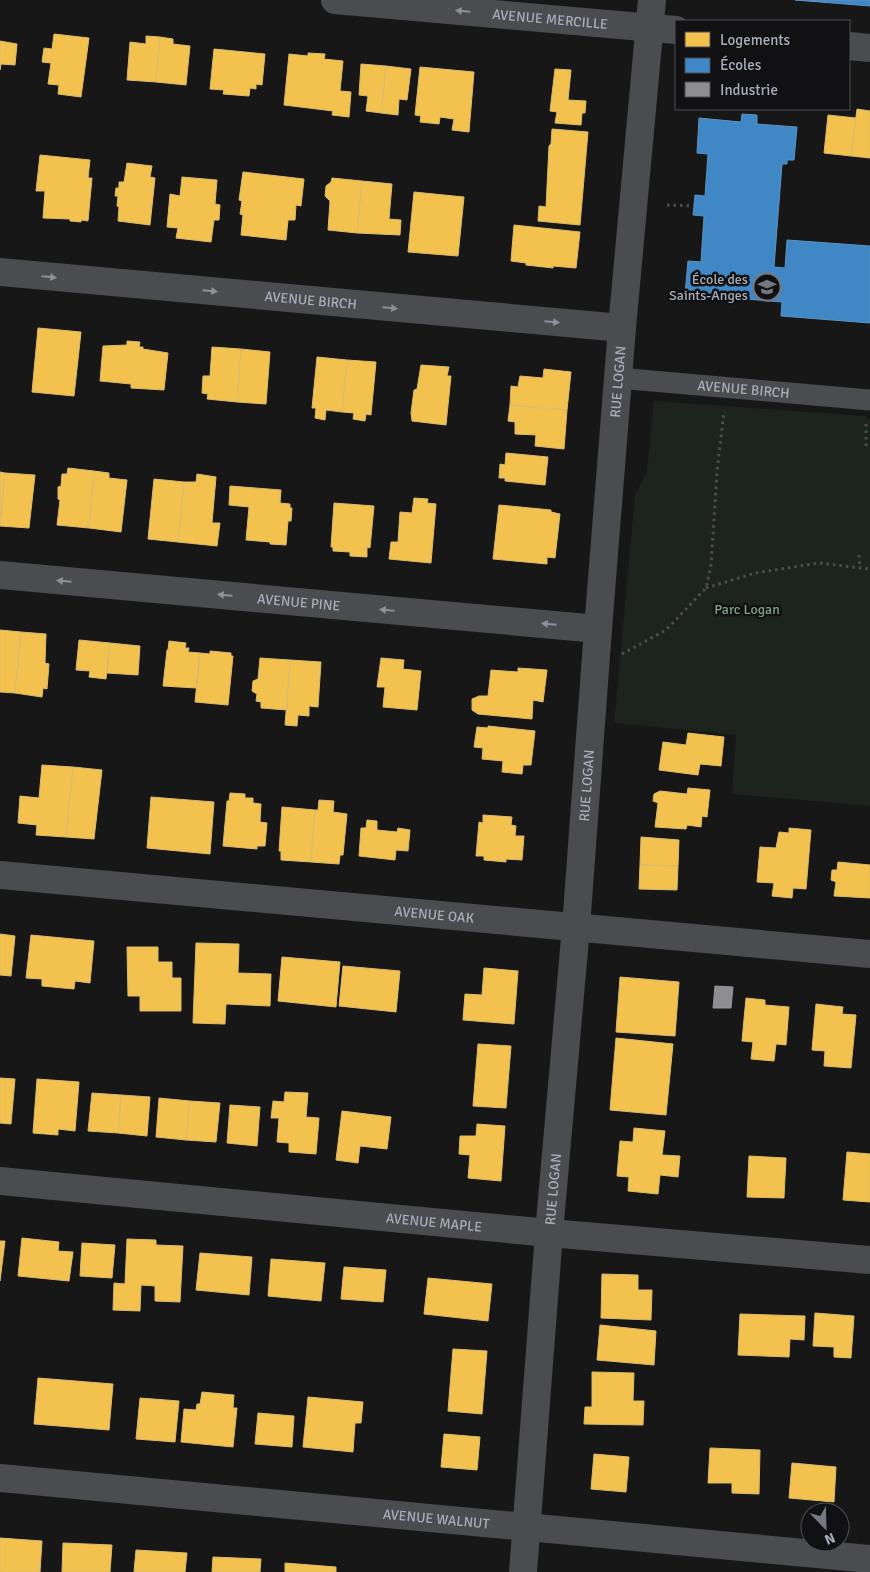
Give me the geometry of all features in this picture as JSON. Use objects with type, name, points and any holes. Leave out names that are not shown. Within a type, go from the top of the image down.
[{"type":"street","name":"AVENUE MERCILLE","points":[[335,0],[664,28]]},
{"type":"street","name":"RUE LOGAN","points":[[523,1572],[549,1233],[576,927],[622,328],[664,28],[652,0]]},
{"type":"street","points":[[850,46],[870,48]]},
{"type":"street","name":"AVENUE BIRCH","points":[[0,272],[622,328]]},
{"type":"street","name":"AVENUE BIRCH","points":[[618,378],[727,388],[868,410]]},
{"type":"street","name":"AVENUE PINE","points":[[0,575],[598,629]]},
{"type":"street","name":"AVENUE OAK","points":[[0,875],[870,954]]},
{"type":"street","name":"AVENUE MAPLE","points":[[0,1181],[549,1233],[870,1260]]},
{"type":"street","name":"AVENUE WALNUT","points":[[0,1478],[870,1559]]},
{"type":"path","points":[[667,205],[694,206]]},
{"type":"path","points":[[706,588],[711,565],[717,472],[727,388]]},
{"type":"path","points":[[866,446],[868,410]]},
{"type":"path","points":[[859,554],[860,567]]},
{"type":"path","points":[[617,657],[666,630],[706,588],[755,573],[820,563],[870,569]]},
{"type":"green space","name":"Parc Logan","points":[[654,401],[865,416],[870,420],[870,806],[732,794],[736,735],[614,723],[635,495],[647,471]]},
{"type":"building: Logements","points":[[54,34],[89,38],[81,97],[58,94],[59,85],[48,84],[51,63],[42,62],[44,48],[52,49]]},
{"type":"building: Logements","points":[[146,36],[160,37],[156,82],[127,80],[130,42],[146,44]]},
{"type":"building: Logements","points":[[160,37],[173,39],[173,44],[190,46],[186,85],[156,82]]},
{"type":"building: Logements","points":[[0,41],[17,44],[15,65],[1,64],[0,70]]},
{"type":"building: Logements","points":[[214,49],[265,54],[262,85],[256,84],[256,89],[250,88],[249,96],[223,94],[224,90],[210,89]]},
{"type":"building: Logements","points":[[308,53],[325,54],[324,59],[343,61],[340,91],[351,92],[349,117],[332,115],[333,111],[284,105],[289,54],[308,56]]},
{"type":"building: Logements","points":[[361,64],[386,66],[381,113],[366,111],[368,96],[359,95]]},
{"type":"building: Logements","points":[[386,66],[411,69],[407,100],[399,99],[398,115],[381,113]]},
{"type":"building: Logements","points":[[420,67],[474,72],[469,132],[452,130],[454,119],[440,117],[439,124],[420,122],[421,116],[415,115]]},
{"type":"building: Logements","points":[[555,69],[571,70],[568,100],[586,101],[581,125],[555,123],[557,112],[550,111]]},
{"type":"building: Logements","points":[[857,109],[870,111],[870,158],[851,156]]},
{"type":"building: Logements","points":[[828,115],[856,118],[851,156],[824,153]]},
{"type":"building: Logements","points":[[552,129],[588,132],[580,225],[538,221],[539,206],[546,207],[549,146],[551,144]]},
{"type":"building: Logements","points":[[40,155],[90,160],[88,178],[92,178],[88,221],[43,218],[45,191],[36,191]]},
{"type":"building: Logements","points":[[127,163],[152,166],[150,177],[155,178],[150,225],[118,221],[119,207],[117,206],[118,196],[115,196],[116,188],[119,188],[119,182],[124,182]]},
{"type":"building: Logements","points":[[243,172],[304,179],[301,206],[296,205],[295,220],[288,220],[286,240],[241,235],[243,215],[240,214],[242,201],[239,200]]},
{"type":"building: Logements","points":[[182,177],[217,180],[215,204],[220,205],[219,220],[214,220],[211,242],[176,238],[178,228],[167,227],[170,194],[180,196]]},
{"type":"building: Logements","points":[[332,178],[362,181],[357,233],[328,230],[330,201],[325,196],[326,186],[331,182]]},
{"type":"building: Logements","points":[[362,181],[392,184],[389,219],[401,220],[400,235],[357,233]]},
{"type":"building: Logements","points":[[414,192],[464,197],[458,256],[408,252]]},
{"type":"building: Logements","points":[[514,225],[580,232],[576,268],[553,266],[553,268],[511,261]]},
{"type":"building: Logements","points":[[38,328],[81,332],[74,396],[32,392]]},
{"type":"building: Logements","points":[[127,341],[140,342],[139,347],[143,347],[143,349],[168,353],[164,390],[131,388],[131,384],[100,381],[103,346],[127,345]]},
{"type":"building: Logements","points":[[212,347],[241,349],[237,402],[207,399],[208,394],[202,393],[203,376],[210,376]]},
{"type":"building: Logements","points":[[241,349],[270,352],[266,404],[237,402]]},
{"type":"building: Logements","points":[[317,357],[347,360],[342,412],[326,410],[325,420],[315,418],[316,408],[312,408]]},
{"type":"building: Logements","points":[[347,360],[376,362],[371,415],[366,414],[365,421],[353,419],[354,413],[342,412]]},
{"type":"building: Logements","points":[[421,365],[449,367],[447,376],[451,376],[446,425],[412,421],[411,413],[414,390],[417,389]]},
{"type":"building: Logements","points":[[544,369],[571,372],[567,410],[510,405],[511,386],[518,387],[520,376],[543,378]]},
{"type":"building: Logements","points":[[510,405],[567,410],[564,449],[535,446],[536,435],[515,434],[515,422],[508,421]]},
{"type":"building: Logements","points":[[506,453],[548,457],[545,485],[505,481],[505,478],[499,478],[500,464],[505,465]]},
{"type":"building: Logements","points":[[68,468],[94,471],[89,528],[57,525],[60,500],[58,499],[58,487],[61,486],[62,474],[67,474]]},
{"type":"building: Logements","points":[[94,471],[109,473],[109,478],[127,480],[121,532],[89,528]]},
{"type":"building: Logements","points":[[0,472],[5,473],[0,524]]},
{"type":"building: Logements","points":[[5,473],[35,475],[29,528],[0,526]]},
{"type":"building: Logements","points":[[197,474],[216,477],[212,523],[220,523],[217,546],[178,542],[184,482],[196,482]]},
{"type":"building: Logements","points":[[154,479],[184,482],[178,542],[148,539]]},
{"type":"building: Logements","points":[[230,486],[281,490],[280,503],[290,504],[290,508],[292,508],[291,521],[288,521],[286,545],[246,540],[249,507],[229,505]]},
{"type":"building: Logements","points":[[414,498],[428,499],[427,503],[436,504],[431,563],[389,559],[391,542],[398,542],[400,512],[412,513]]},
{"type":"building: Logements","points":[[334,503],[374,506],[370,548],[367,547],[367,557],[350,556],[350,552],[333,551],[333,547],[331,547]]},
{"type":"building: Logements","points":[[499,505],[551,510],[551,512],[560,514],[555,558],[547,557],[547,564],[493,559]]},
{"type":"building: Logements","points":[[0,630],[21,632],[15,693],[0,692]]},
{"type":"building: Logements","points":[[21,632],[46,634],[45,663],[49,664],[47,689],[43,688],[42,697],[15,693]]},
{"type":"building: Logements","points":[[79,640],[110,643],[106,679],[89,677],[90,671],[76,670]]},
{"type":"building: Logements","points":[[169,641],[186,643],[185,648],[189,648],[188,652],[200,653],[196,688],[163,686]]},
{"type":"building: Logements","points":[[110,643],[140,646],[138,675],[107,673]]},
{"type":"building: Logements","points":[[210,651],[231,653],[231,656],[233,656],[228,705],[195,702],[200,653],[210,654]]},
{"type":"building: Logements","points":[[260,658],[290,660],[287,710],[261,708],[261,702],[256,701],[257,694],[252,691],[253,681],[258,679]]},
{"type":"building: Logements","points":[[381,658],[404,660],[403,669],[421,671],[417,710],[383,707],[385,687],[377,687]]},
{"type":"building: Logements","points":[[290,660],[321,662],[318,707],[309,706],[309,716],[298,715],[297,726],[285,725]]},
{"type":"building: Logements","points":[[518,668],[547,670],[543,702],[533,700],[532,719],[478,714],[472,710],[472,699],[479,696],[488,696],[491,670],[518,672]]},
{"type":"building: Logements","points":[[488,726],[535,731],[531,765],[523,765],[522,774],[502,772],[503,761],[482,759],[483,748],[474,747],[477,727],[488,728]]},
{"type":"building: Logements","points":[[688,733],[724,737],[721,766],[700,764],[698,775],[659,770],[663,742],[686,745]]},
{"type":"building: Logements","points":[[42,765],[73,767],[66,837],[36,835],[37,825],[18,823],[20,796],[39,798]]},
{"type":"building: Logements","points":[[73,767],[102,770],[94,839],[66,837]]},
{"type":"building: Logements","points":[[688,788],[710,790],[707,817],[702,816],[701,827],[687,825],[686,829],[655,827],[658,803],[653,801],[654,794],[660,791],[687,794]]},
{"type":"building: Logements","points":[[230,793],[245,794],[245,798],[253,798],[253,803],[261,804],[260,822],[267,823],[265,846],[257,846],[257,849],[223,846],[227,801],[229,801]]},
{"type":"building: Logements","points":[[151,797],[214,802],[210,854],[147,848]]},
{"type":"building: Logements","points":[[319,800],[334,801],[333,812],[347,814],[343,855],[340,855],[339,864],[311,862],[315,810],[318,810]]},
{"type":"building: Logements","points":[[282,807],[315,810],[311,862],[281,860],[281,851],[279,851]]},
{"type":"building: Logements","points":[[483,815],[512,817],[511,825],[516,826],[515,836],[524,836],[522,860],[506,859],[506,862],[484,860],[484,856],[476,856],[479,822],[483,823]]},
{"type":"building: Logements","points":[[367,820],[377,821],[377,830],[397,832],[398,828],[410,830],[408,851],[396,850],[395,860],[359,856],[361,828],[366,828]]},
{"type":"building: Logements","points":[[789,828],[811,830],[806,889],[793,888],[792,898],[772,896],[774,883],[757,882],[760,847],[776,848],[779,832],[789,833]]},
{"type":"building: Logements","points":[[641,837],[679,840],[678,866],[640,865]]},
{"type":"building: Logements","points":[[838,862],[870,865],[870,898],[834,896],[836,882],[831,880],[832,870],[837,870]]},
{"type":"building: Logements","points":[[640,865],[678,866],[677,890],[639,889]]},
{"type":"building: Logements","points":[[0,934],[15,936],[11,976],[0,975]]},
{"type":"building: Logements","points":[[31,935],[94,941],[90,983],[75,981],[74,989],[42,986],[42,979],[26,978]]},
{"type":"building: Logements","points":[[196,943],[239,944],[238,973],[271,974],[270,1006],[226,1004],[225,1024],[193,1023]]},
{"type":"building: Logements","points":[[127,947],[158,947],[158,962],[172,962],[172,978],[181,978],[181,1011],[140,1011],[140,996],[128,996]]},
{"type":"building: Logements","points":[[282,957],[340,962],[336,1007],[278,1001]]},
{"type":"building: Logements","points":[[343,966],[400,971],[396,1012],[339,1006]]},
{"type":"building: Logements","points":[[484,968],[518,971],[514,1024],[463,1020],[465,994],[482,995]]},
{"type":"building: Logements","points":[[620,977],[679,982],[675,1036],[616,1032]]},
{"type":"building: Logements","points":[[746,998],[765,1000],[765,1005],[789,1007],[786,1045],[776,1044],[774,1061],[751,1059],[753,1042],[742,1041]]},
{"type":"building: Logements","points":[[816,1004],[843,1007],[842,1014],[856,1015],[851,1068],[824,1066],[825,1051],[812,1050]]},
{"type":"building: Logements","points":[[616,1038],[673,1044],[666,1115],[610,1110]]},
{"type":"building: Logements","points":[[478,1044],[511,1046],[506,1108],[473,1106]]},
{"type":"building: Logements","points":[[0,1078],[15,1079],[11,1124],[0,1123]]},
{"type":"building: Logements","points":[[37,1079],[79,1082],[75,1131],[58,1129],[58,1135],[33,1133]]},
{"type":"building: Logements","points":[[285,1092],[308,1093],[306,1117],[319,1118],[316,1154],[289,1152],[289,1143],[277,1142],[279,1118],[271,1118],[273,1101],[284,1102]]},
{"type":"building: Logements","points":[[92,1093],[121,1095],[118,1133],[88,1131]]},
{"type":"building: Logements","points":[[121,1095],[150,1097],[147,1136],[118,1133]]},
{"type":"building: Logements","points":[[159,1098],[190,1101],[186,1140],[156,1137]]},
{"type":"building: Logements","points":[[190,1101],[220,1103],[216,1142],[186,1140]]},
{"type":"building: Logements","points":[[230,1105],[260,1107],[257,1146],[227,1143]]},
{"type":"building: Logements","points":[[342,1111],[391,1117],[387,1149],[360,1146],[358,1163],[336,1160]]},
{"type":"building: Logements","points":[[477,1124],[505,1126],[501,1181],[468,1178],[470,1155],[459,1154],[460,1136],[476,1136]]},
{"type":"building: Logements","points":[[634,1128],[665,1131],[662,1155],[680,1156],[678,1177],[660,1175],[658,1194],[628,1191],[629,1177],[617,1176],[620,1141],[633,1142]]},
{"type":"building: Logements","points":[[847,1152],[870,1154],[870,1202],[843,1200]]},
{"type":"building: Logements","points":[[749,1156],[786,1158],[784,1198],[747,1197]]},
{"type":"building: Logements","points":[[22,1238],[59,1242],[58,1251],[73,1252],[69,1281],[18,1276]]},
{"type":"building: Logements","points":[[127,1239],[156,1240],[156,1245],[183,1246],[180,1302],[155,1301],[155,1286],[141,1285],[140,1311],[113,1310],[114,1283],[125,1284]]},
{"type":"building: Logements","points":[[0,1241],[5,1241],[0,1281]]},
{"type":"building: Logements","points":[[82,1243],[115,1245],[112,1278],[80,1276]]},
{"type":"building: Logements","points":[[200,1253],[252,1257],[249,1295],[196,1290]]},
{"type":"building: Logements","points":[[271,1259],[325,1263],[321,1301],[268,1296]]},
{"type":"building: Logements","points":[[344,1267],[386,1270],[383,1302],[341,1299]]},
{"type":"building: Logements","points":[[602,1274],[638,1275],[638,1290],[652,1290],[651,1320],[601,1318]]},
{"type":"building: Logements","points":[[428,1278],[492,1284],[488,1321],[424,1314]]},
{"type":"building: Logements","points":[[815,1313],[854,1316],[851,1358],[834,1357],[834,1347],[813,1346]]},
{"type":"building: Logements","points":[[740,1314],[805,1316],[804,1340],[790,1339],[789,1357],[738,1355]]},
{"type":"building: Logements","points":[[600,1325],[656,1331],[654,1365],[597,1360]]},
{"type":"building: Logements","points":[[453,1349],[487,1351],[482,1414],[448,1411]]},
{"type":"building: Logements","points":[[592,1372],[634,1373],[633,1401],[644,1401],[643,1425],[584,1424],[585,1407],[592,1407]]},
{"type":"building: Logements","points":[[38,1378],[113,1384],[109,1430],[34,1424]]},
{"type":"building: Logements","points":[[202,1392],[234,1395],[233,1408],[237,1408],[233,1447],[181,1442],[184,1409],[196,1410],[197,1404],[200,1404]]},
{"type":"building: Logements","points":[[308,1397],[363,1402],[361,1423],[355,1423],[353,1452],[303,1447]]},
{"type":"building: Logements","points":[[140,1398],[179,1401],[175,1442],[136,1439]]},
{"type":"building: Logements","points":[[258,1413],[294,1416],[292,1447],[255,1444]]},
{"type":"building: Logements","points":[[444,1434],[480,1437],[477,1470],[441,1467]]},
{"type":"building: Logements","points":[[710,1448],[760,1450],[759,1494],[732,1493],[732,1483],[708,1483]]},
{"type":"building: Logements","points":[[594,1454],[629,1457],[626,1492],[591,1489]]},
{"type":"building: Logements","points":[[792,1463],[836,1467],[834,1502],[789,1498]]},
{"type":"building: Logements","points":[[0,1538],[42,1541],[40,1572],[0,1572]]},
{"type":"building: Logements","points":[[63,1543],[112,1545],[110,1572],[62,1572]]},
{"type":"building: Logements","points":[[136,1550],[187,1553],[185,1572],[134,1572]]},
{"type":"building: Logements","points":[[213,1557],[261,1559],[260,1572],[212,1572]]},
{"type":"building: Logements","points":[[285,1563],[336,1567],[336,1572],[285,1572]]},
{"type":"building: Écoles","points":[[795,0],[870,0],[870,6]]},
{"type":"building: Écoles","points":[[742,114],[757,115],[757,124],[797,127],[794,160],[787,160],[787,164],[782,164],[774,267],[785,268],[787,240],[870,246],[870,323],[781,316],[782,302],[685,294],[688,261],[701,262],[704,216],[693,215],[695,195],[705,196],[708,154],[697,153],[699,118],[741,122]]},
{"type":"building: Industrie","points":[[715,986],[733,987],[731,1008],[713,1008]]},
{"type":"place","name":"École des Saints-Anges","points":[[767,287]]}]
